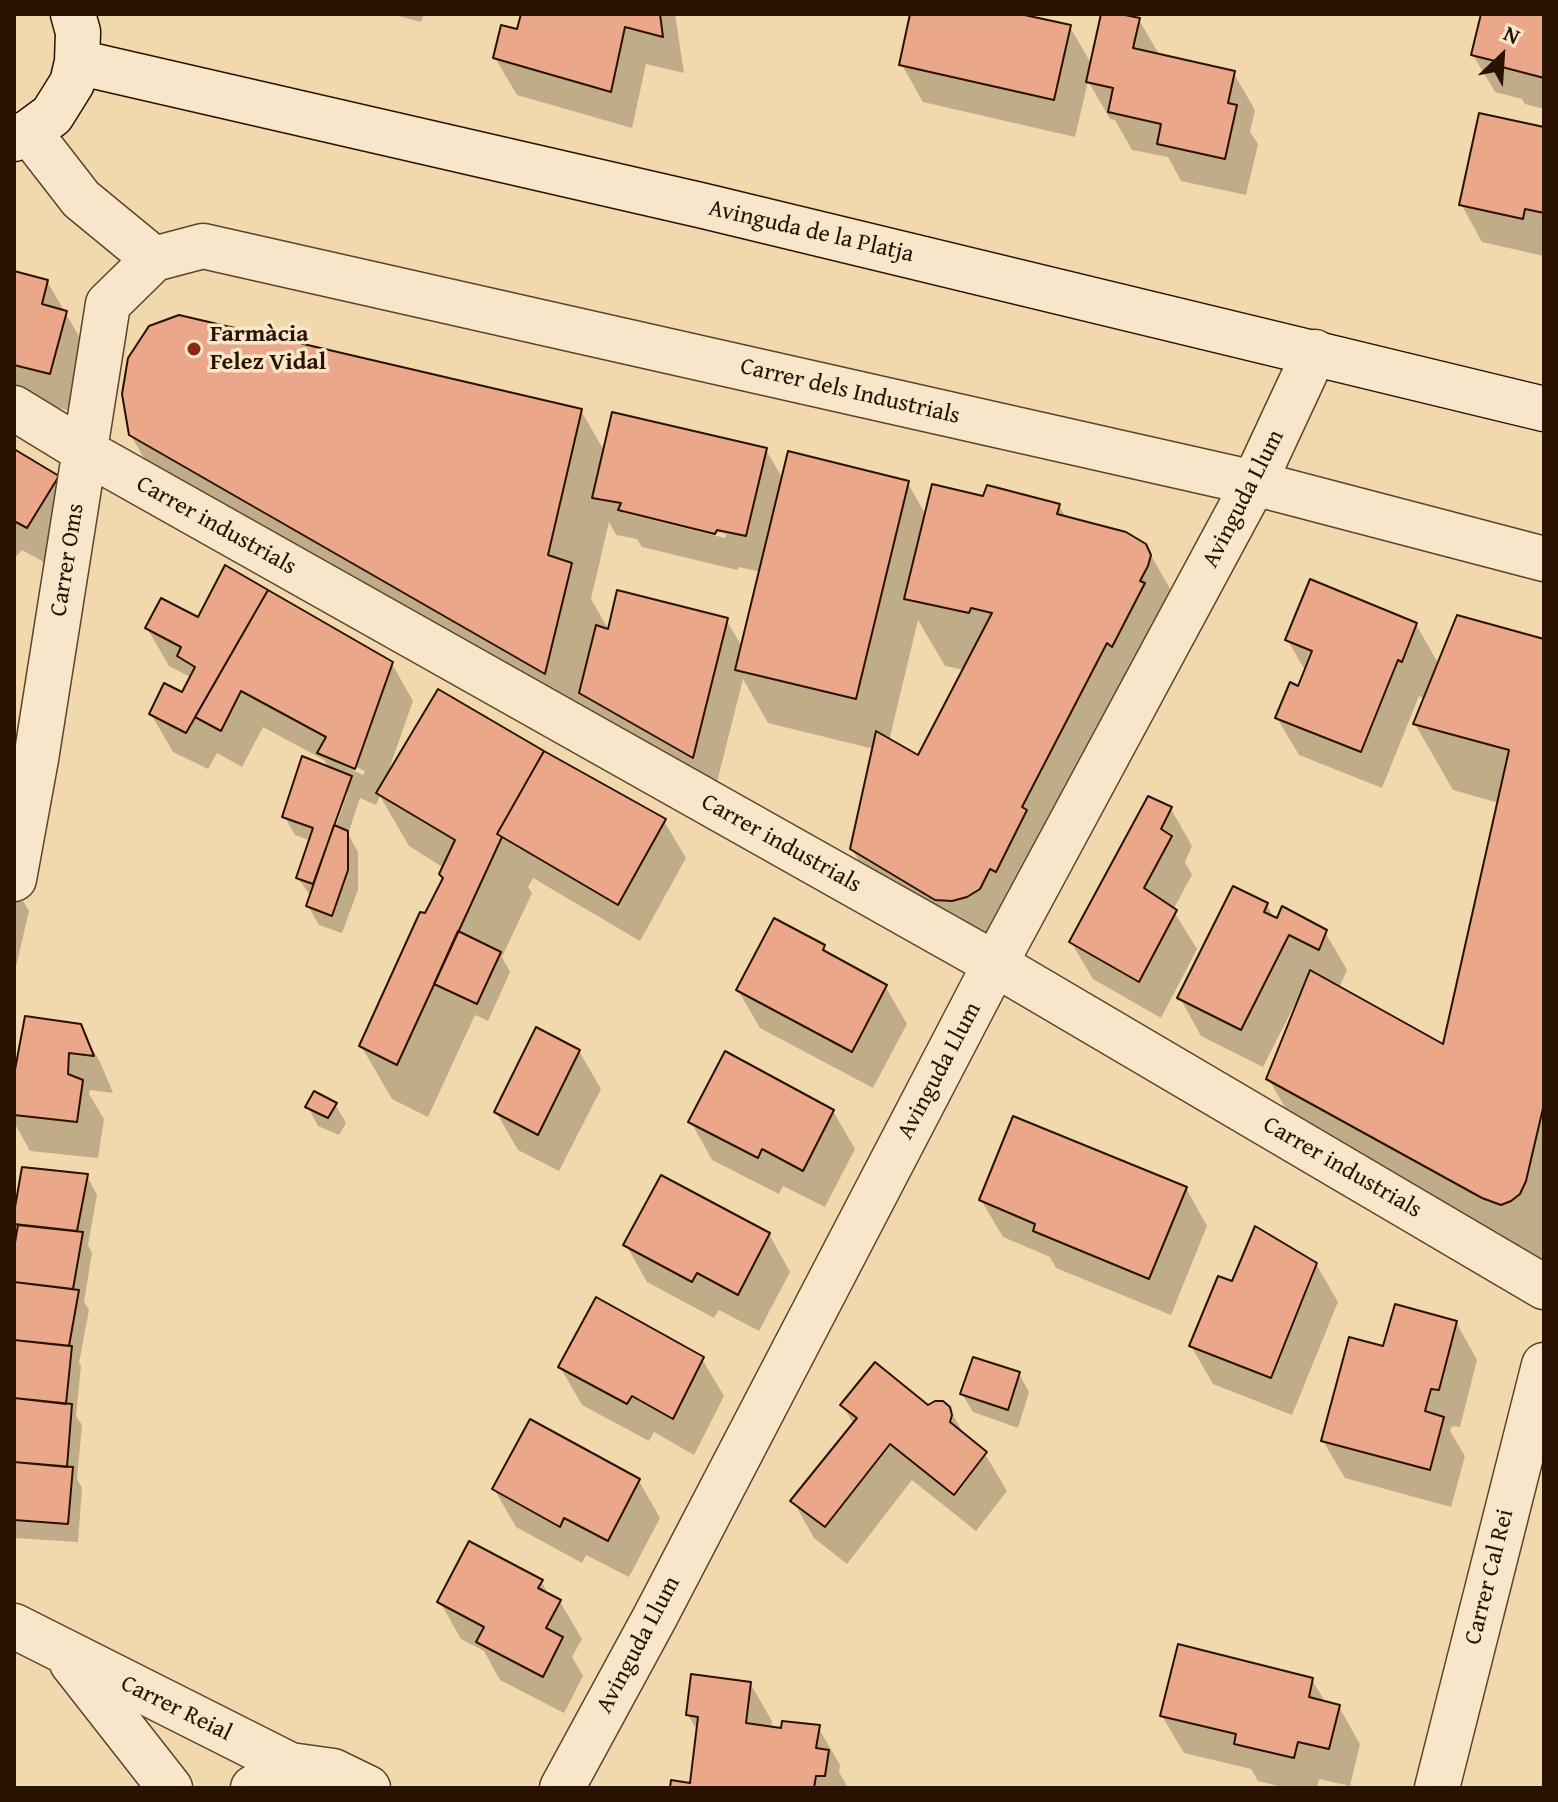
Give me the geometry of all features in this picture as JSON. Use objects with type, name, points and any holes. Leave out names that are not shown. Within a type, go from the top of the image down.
[{"type":"street","points":[[73,14],[78,32],[77,62],[72,83],[52,115],[22,136],[81,199],[154,259]]},
{"type":"street","name":"Avinguda de la Platja","points":[[77,62],[704,206],[1544,409]]},
{"type":"street","name":"Carrer dels Industrials","points":[[154,259],[203,246],[1254,483],[1544,559]]},
{"type":"street","name":"Carrer Oms","points":[[14,879],[108,304],[154,259]]},
{"type":"street","name":"Avinguda Llum","points":[[562,1788],[655,1617],[995,964],[1254,483],[1315,352]]},
{"type":"street","name":"Carrer industrials","points":[[14,408],[86,452],[995,964],[1544,1287]]},
{"type":"street","name":"Carrer Cal Rei","points":[[1437,1788],[1544,1365]]},
{"type":"street","name":"Carrer Reial","points":[[14,1626],[290,1765],[333,1771],[368,1788]]},
{"type":"street","name":"Carrer Reial","points":[[63,1652],[170,1788]]},
{"type":"street","points":[[253,1788],[290,1765]]},
{"type":"building","points":[[521,14],[660,14],[663,37],[625,27],[611,92],[493,58],[501,25],[517,29]]},
{"type":"building","points":[[910,14],[1020,14],[1071,25],[1054,100],[899,65]]},
{"type":"building","points":[[1101,14],[1140,18],[1133,48],[1235,71],[1228,103],[1237,105],[1225,159],[1157,144],[1161,124],[1108,112],[1113,88],[1086,82]]},
{"type":"building","points":[[1481,14],[1544,14],[1544,78],[1471,55]]},
{"type":"building","points":[[1479,113],[1544,127],[1544,213],[1525,209],[1523,219],[1459,205]]},
{"type":"building","points":[[14,271],[48,280],[42,304],[67,311],[50,374],[14,365]]},
{"type":"building","points":[[179,315],[582,409],[548,555],[572,563],[545,674],[129,435],[122,394],[128,358],[149,326]]},
{"type":"building","points":[[612,412],[767,448],[746,536],[717,530],[715,534],[618,510],[621,503],[592,498]]},
{"type":"building","points":[[14,449],[59,476],[27,528],[14,521]]},
{"type":"building","points":[[788,451],[909,481],[856,699],[735,670]]},
{"type":"building","points":[[932,484],[983,496],[987,485],[1060,504],[1057,514],[1126,532],[1146,544],[1151,555],[1140,581],[1145,583],[1112,647],[1107,643],[1022,807],[1027,810],[996,872],[990,869],[980,889],[952,901],[935,900],[850,849],[876,731],[918,755],[992,613],[971,608],[969,613],[904,599]]},
{"type":"building","points":[[225,565],[268,590],[186,733],[149,714],[164,683],[182,692],[195,667],[177,656],[181,647],[145,628],[161,598],[198,617]]},
{"type":"building","points":[[1310,579],[1417,623],[1402,662],[1398,660],[1361,752],[1275,718],[1290,682],[1298,686],[1312,651],[1285,640]]},
{"type":"building","points":[[268,590],[393,662],[355,769],[317,753],[326,737],[241,691],[221,731],[195,717]]},
{"type":"building","points":[[617,590],[728,618],[693,758],[579,693],[596,625],[608,629]]},
{"type":"building","points":[[1457,615],[1544,639],[1544,1104],[1526,1181],[1520,1194],[1501,1205],[1482,1198],[1266,1079],[1310,970],[1443,1044],[1509,750],[1413,724]]},
{"type":"building","points":[[438,689],[544,751],[497,834],[502,837],[397,1065],[359,1046],[420,912],[425,913],[443,878],[439,874],[455,840],[376,793]]},
{"type":"building","points":[[544,751],[666,819],[618,905],[497,834]]},
{"type":"building","points":[[302,756],[352,776],[313,884],[296,878],[313,828],[282,817]]},
{"type":"building","points":[[1148,796],[1172,807],[1161,829],[1172,836],[1144,888],[1177,910],[1139,982],[1069,942]]},
{"type":"building","points":[[334,825],[348,831],[348,870],[332,916],[306,906]]},
{"type":"building","points":[[1233,886],[1268,903],[1264,912],[1277,918],[1282,906],[1327,930],[1319,950],[1289,935],[1241,1030],[1177,998]]},
{"type":"building","points":[[774,918],[825,945],[823,950],[887,985],[852,1052],[736,990]]},
{"type":"building","points":[[458,931],[501,952],[477,1004],[434,984]]},
{"type":"building","points":[[25,1016],[81,1024],[94,1056],[69,1053],[68,1074],[83,1080],[77,1122],[14,1115],[14,1075]]},
{"type":"building","points":[[536,1027],[580,1050],[538,1135],[494,1112]]},
{"type":"building","points":[[725,1051],[834,1110],[803,1171],[762,1149],[758,1158],[688,1122]]},
{"type":"building","points":[[314,1091],[337,1103],[328,1118],[305,1107]]},
{"type":"building","points":[[1013,1116],[1187,1187],[1149,1279],[1033,1231],[1035,1224],[979,1200]]},
{"type":"building","points":[[22,1167],[88,1174],[77,1231],[14,1224]]},
{"type":"building","points":[[661,1175],[770,1233],[738,1295],[697,1273],[692,1282],[623,1245]]},
{"type":"building","points":[[18,1225],[83,1232],[73,1289],[14,1282]]},
{"type":"building","points":[[1255,1226],[1317,1263],[1271,1378],[1189,1346],[1218,1276],[1232,1281]]},
{"type":"building","points":[[14,1282],[79,1290],[69,1346],[14,1340]]},
{"type":"building","points":[[596,1297],[704,1357],[673,1419],[632,1396],[627,1404],[558,1367]]},
{"type":"building","points":[[1395,1304],[1457,1321],[1439,1390],[1431,1389],[1425,1411],[1444,1417],[1430,1470],[1321,1441],[1349,1337],[1383,1346]]},
{"type":"building","points":[[14,1340],[72,1346],[66,1404],[14,1398]]},
{"type":"building","points":[[973,1357],[1020,1372],[1008,1410],[960,1394]]},
{"type":"building","points":[[875,1362],[928,1405],[943,1401],[950,1407],[950,1422],[987,1452],[954,1495],[890,1444],[825,1527],[790,1501],[857,1418],[840,1405]]},
{"type":"building","points":[[14,1398],[72,1404],[67,1467],[14,1462]]},
{"type":"building","points":[[530,1419],[640,1479],[608,1541],[564,1518],[560,1527],[492,1489]]},
{"type":"building","points":[[14,1462],[73,1467],[68,1524],[14,1520]]},
{"type":"building","points":[[469,1541],[543,1580],[538,1588],[561,1600],[546,1628],[563,1637],[543,1677],[476,1642],[484,1627],[437,1602]]},
{"type":"building","points":[[1178,1644],[1313,1678],[1309,1697],[1340,1705],[1329,1749],[1298,1742],[1294,1758],[1234,1744],[1236,1734],[1160,1716]]},
{"type":"building","points":[[691,1674],[751,1682],[746,1723],[781,1728],[782,1721],[820,1725],[816,1748],[829,1750],[825,1776],[816,1776],[814,1788],[670,1788],[671,1780],[690,1783],[698,1717],[686,1715]]},
{"type":"place","name":"Farmàcia Felez Vidal","points":[[194,349]]}]
